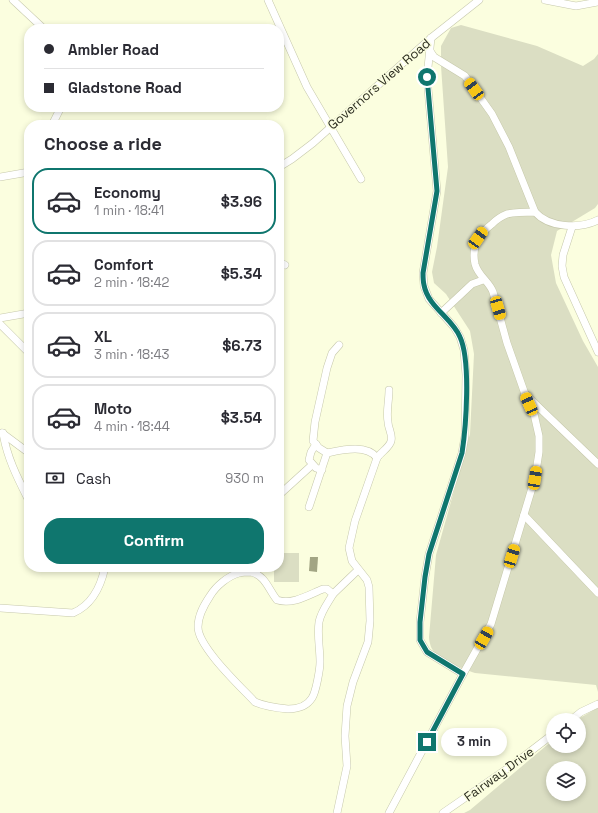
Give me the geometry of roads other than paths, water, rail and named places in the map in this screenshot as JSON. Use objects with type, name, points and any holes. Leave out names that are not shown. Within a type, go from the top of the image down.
[{"type":"street","points":[[13,0],[39,24]]},
{"type":"street","points":[[268,0],[279,24]]},
{"type":"street","name":"Governors View Road","points":[[284,164],[292,160],[431,38],[480,0]]},
{"type":"street","points":[[545,0],[576,6],[598,2]]},
{"type":"street","points":[[284,36],[307,87],[361,179]]},
{"type":"street","points":[[431,38],[427,77],[437,191],[423,273],[424,286],[429,299],[454,327],[460,337],[464,350],[466,375],[465,436],[462,453],[429,554],[420,622],[420,640],[427,652],[463,674]]},
{"type":"street","points":[[430,51],[434,57],[465,76],[492,114],[509,147],[535,212],[541,218],[548,221],[572,226],[585,225],[598,220]]},
{"type":"street","points":[[0,177],[24,173]]},
{"type":"street","points":[[389,813],[491,624],[535,478],[540,443],[534,414],[525,394],[507,343],[493,292],[483,280],[475,263],[474,250],[478,238],[483,231],[506,214],[535,212]]},
{"type":"street","points":[[572,226],[563,254],[562,266],[564,278],[598,352]]},
{"type":"street","points":[[441,313],[472,284],[483,280]]},
{"type":"street","points":[[0,318],[24,314]]},
{"type":"street","points":[[0,324],[24,349]]},
{"type":"street","points":[[327,453],[313,441],[315,422],[327,368],[332,353],[339,345]]},
{"type":"street","points":[[336,813],[347,766],[345,736],[347,706],[353,682],[368,642],[369,628],[369,587],[367,580],[352,561],[350,554],[350,540],[357,514],[378,458],[381,451],[388,447],[391,442],[388,423],[389,390]]},
{"type":"street","points":[[525,394],[598,464]]},
{"type":"street","points":[[1,432],[24,450]]},
{"type":"street","points":[[1,432],[9,459],[24,490]]},
{"type":"street","points":[[316,444],[309,456],[309,460],[312,465],[322,470]]},
{"type":"street","points":[[327,453],[347,449],[362,450],[374,454],[378,458]]},
{"type":"street","points":[[309,507],[327,453]]},
{"type":"street","points":[[284,490],[312,465]]},
{"type":"street","points":[[524,515],[598,593]]},
{"type":"street","points":[[333,594],[327,589],[323,589],[285,603],[277,600],[263,577],[259,574],[251,572],[238,573],[226,579],[214,591],[202,608],[198,628],[200,636],[214,658],[255,702],[264,706],[277,708],[294,709],[302,707],[312,698],[319,675],[320,662],[318,631],[324,608],[333,594],[358,570]]},
{"type":"street","points":[[0,608],[73,613],[84,608],[92,599],[102,581],[104,572]]},
{"type":"street","points":[[580,713],[598,704]]},
{"type":"street","name":"Fairway Drive","points":[[444,813],[514,764],[546,739]]}]
